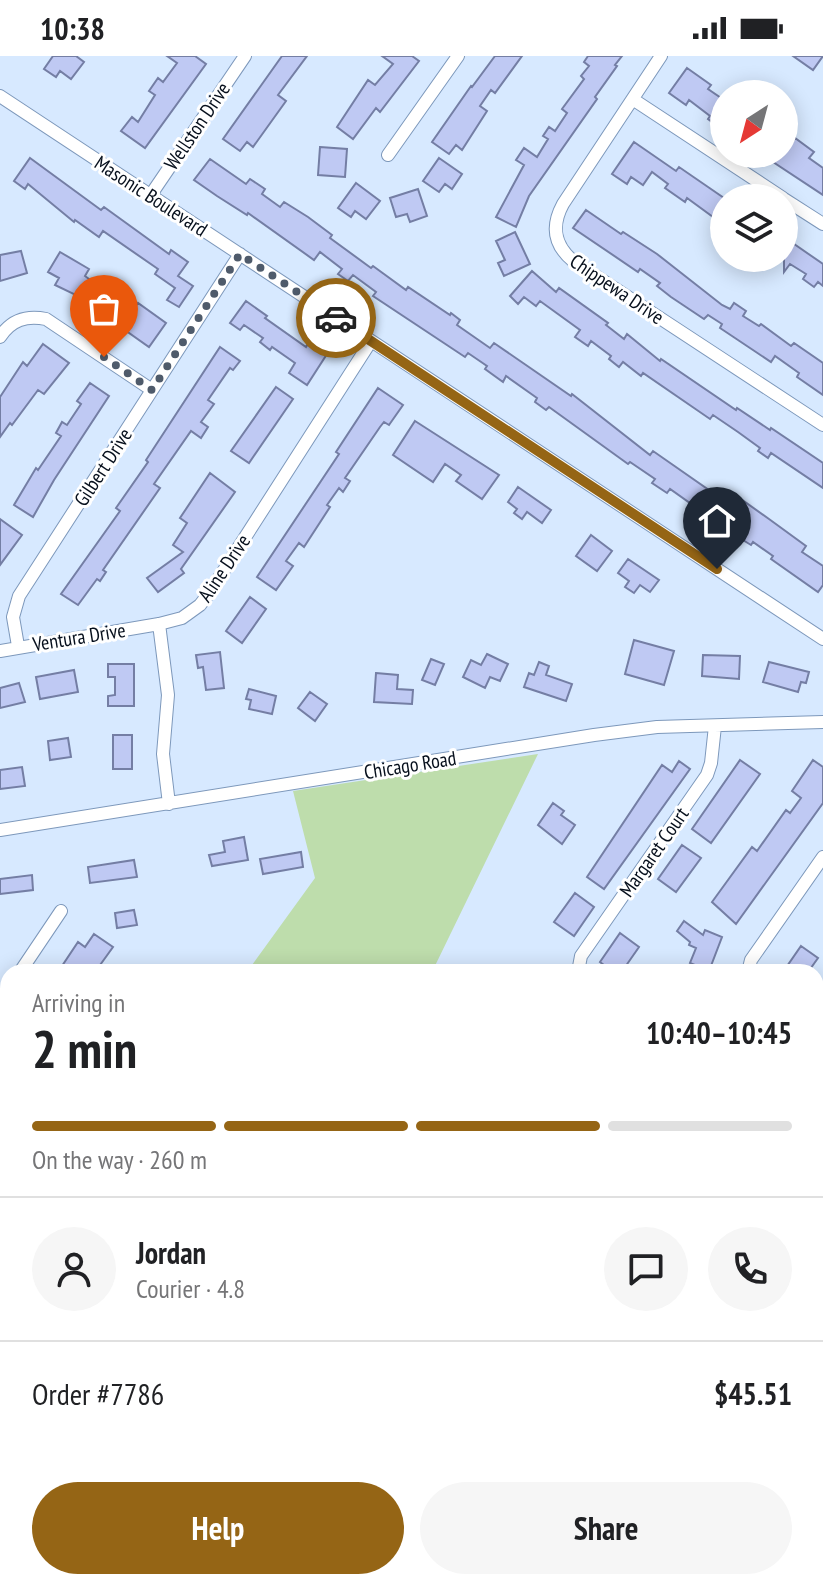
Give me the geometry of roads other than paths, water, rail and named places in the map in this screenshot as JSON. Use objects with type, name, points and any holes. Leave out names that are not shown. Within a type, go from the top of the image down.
[{"type":"street","name":"Wellston Drive","points":[[150,196],[245,56]]},
{"type":"street","points":[[388,155],[458,56]]},
{"type":"street","name":"Chippewa Drive","points":[[661,56],[558,213],[554,234],[573,261],[823,425]]},
{"type":"street","name":"Masonic Boulevard","points":[[0,96],[823,639]]},
{"type":"street","points":[[634,100],[762,184]]},
{"type":"street","points":[[798,208],[823,224]]},
{"type":"street","name":"Gilbert Drive","points":[[18,646],[13,617],[19,596],[240,254]]},
{"type":"street","points":[[0,337],[14,322],[25,318],[46,319],[152,390]]},
{"type":"street","name":"Aline Drive","points":[[159,624],[191,613],[210,592],[371,341]]},
{"type":"street","points":[[159,624],[168,695],[163,754],[169,804]]},
{"type":"street","name":"Ventura Drive","points":[[0,651],[159,624]]},
{"type":"street","name":"Chicago Road","points":[[0,830],[594,735],[657,727],[823,722]]},
{"type":"street","name":"Margaret Court","points":[[580,964],[581,956],[707,775],[715,726]]},
{"type":"street","points":[[750,964],[823,857]]},
{"type":"street","points":[[25,964],[61,911]]}]
